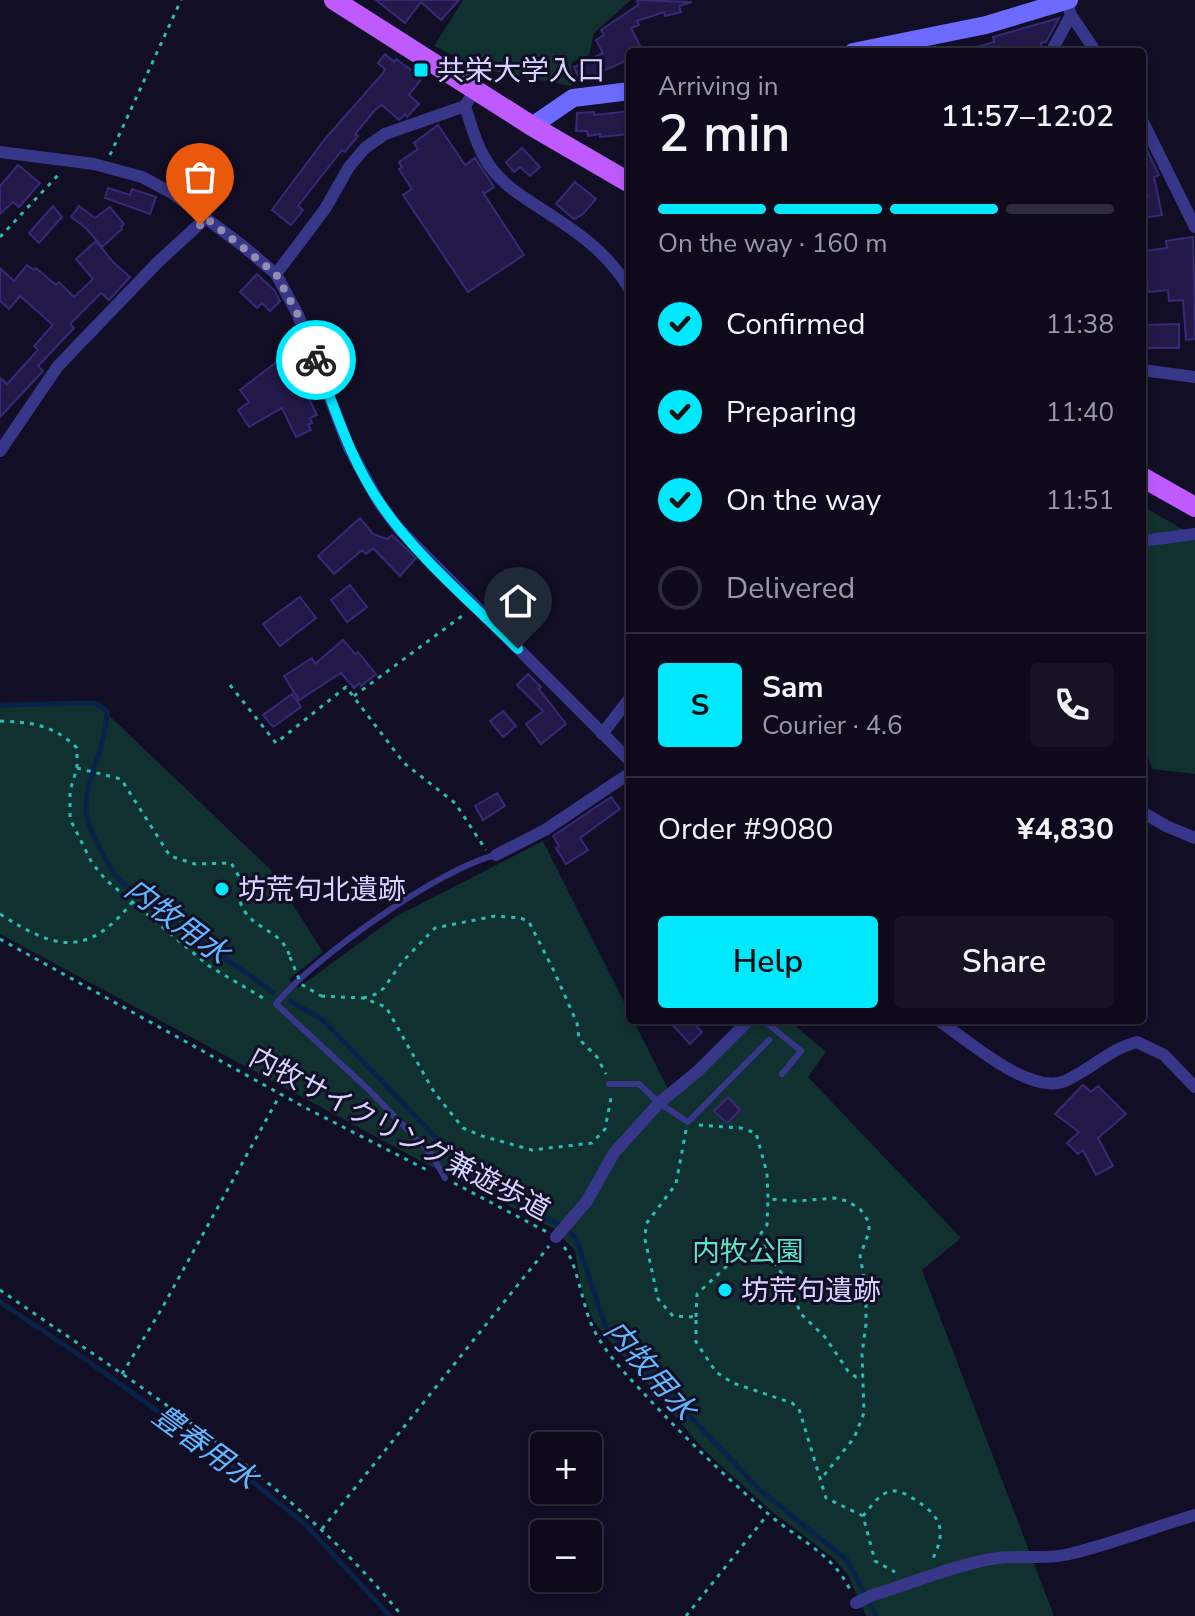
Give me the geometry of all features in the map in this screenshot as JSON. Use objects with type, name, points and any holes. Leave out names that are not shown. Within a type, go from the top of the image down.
[{"type":"main road","points":[[334,0],[470,98],[532,126],[626,181]]},
{"type":"main road","points":[[1146,479],[1195,507]]},
{"type":"street","points":[[873,48],[986,25],[1068,4]]},
{"type":"street","points":[[1052,48],[1068,4]]},
{"type":"street","points":[[1068,4],[1094,48]]},
{"type":"street","points":[[532,126],[573,98],[626,91]]},
{"type":"street","points":[[276,274],[325,209],[349,167],[365,148],[385,134],[470,98],[478,145],[491,168],[510,189],[599,249],[614,264],[626,284]]},
{"type":"street","points":[[1146,128],[1195,227]]},
{"type":"street","points":[[0,152],[105,166],[142,177],[172,193],[276,274],[298,315],[349,448],[380,504],[399,529],[626,757]]},
{"type":"street","points":[[0,451],[58,366],[158,262],[206,218]]},
{"type":"street","points":[[1146,371],[1195,377]]},
{"type":"street","points":[[1146,540],[1195,534]]},
{"type":"street","points":[[602,734],[626,703]]},
{"type":"street","points":[[492,856],[545,830],[626,776]]},
{"type":"street","points":[[1146,814],[1195,838]]},
{"type":"street","points":[[561,1231],[587,1201],[614,1153],[659,1103],[698,1071],[745,1024]]},
{"type":"street","points":[[944,1024],[1003,1066],[1048,1084],[1063,1082],[1121,1046],[1137,1042],[1164,1055],[1195,1087]]},
{"type":"street","points":[[857,1602],[925,1573],[993,1558],[1041,1559],[1102,1546],[1195,1515]]},
{"type":"lane","points":[[445,1178],[431,1154],[369,1090],[276,1004],[304,976],[396,907],[430,885],[492,856]]},
{"type":"lane","points":[[768,1024],[801,1051],[782,1074]]},
{"type":"lane","points":[[609,1084],[639,1084],[659,1103],[688,1122],[769,1040]]},
{"type":"path","points":[[105,166],[181,0]]},
{"type":"path","points":[[0,237],[63,170],[63,160]]},
{"type":"path","points":[[354,696],[475,606]]},
{"type":"path","points":[[230,685],[276,743],[346,687],[404,763],[455,803],[492,856]]},
{"type":"path","points":[[0,721],[26,722],[62,734],[77,748],[77,768],[70,791],[70,819],[92,863],[106,880],[209,966],[263,998]]},
{"type":"path","points":[[77,768],[121,779],[170,856],[195,864],[231,863],[240,879],[242,908],[281,938],[301,984],[321,996],[363,998],[386,1007],[434,1092],[463,1128],[532,1150],[592,1143],[605,1129],[613,1094],[597,1057],[579,1039],[577,1023],[529,922],[521,918],[495,916],[435,928],[402,962],[384,988],[363,998]]},
{"type":"path","points":[[0,914],[41,938],[71,942],[102,934],[133,901]]},
{"type":"path","name":"内牧サイクリング兼遊歩道","points":[[0,939],[281,1094],[445,1178],[561,1231],[592,1326],[609,1354],[705,1456],[768,1514],[840,1572],[857,1602]]},
{"type":"path","points":[[122,1374],[281,1094]]},
{"type":"path","points":[[696,1317],[673,1316],[658,1299],[645,1239],[646,1224],[676,1184],[688,1122],[709,1128],[741,1128],[756,1133],[767,1173],[768,1199],[767,1225],[759,1236],[697,1294],[696,1342],[716,1372],[733,1383],[792,1403],[799,1409],[826,1498],[863,1516],[875,1561],[895,1572],[925,1573],[941,1542],[936,1514],[903,1492],[891,1491],[879,1497],[863,1516]]},
{"type":"path","points":[[768,1199],[798,1201],[834,1198],[860,1209],[869,1222],[869,1232],[860,1256],[866,1288],[862,1354],[864,1413],[854,1438],[821,1479]]},
{"type":"path","points":[[322,1529],[561,1231]]},
{"type":"path","points":[[759,1236],[794,1294],[800,1313],[825,1337],[848,1371],[856,1377],[864,1377]]},
{"type":"path","points":[[0,1290],[224,1449],[322,1529],[402,1616]]},
{"type":"path","points":[[686,1616],[768,1514]]},
{"type":"green space","points":[[463,0],[631,0],[594,33],[589,55],[572,62],[571,86],[481,69],[434,46]]},
{"type":"green space","points":[[1146,508],[1195,536],[1195,774],[1152,769],[1146,750]]},
{"type":"green space","name":"内牧公園","points":[[0,703],[96,703],[270,869],[323,952],[289,979],[298,988],[395,917],[543,841],[626,1006],[626,1024],[635,1024],[670,1093],[744,1024],[793,1024],[826,1052],[808,1077],[961,1238],[922,1270],[1054,1616],[866,1616],[848,1575],[833,1558],[770,1510],[704,1450],[594,1322],[582,1291],[575,1251],[555,1229],[417,1159],[0,934]]},
{"type":"building","points":[[376,0],[459,0],[441,20],[421,2],[405,23]]},
{"type":"building","points":[[637,0],[692,2],[679,6],[681,12],[665,16],[664,12],[637,21],[639,25],[631,28],[641,48],[626,48],[626,61],[580,81],[574,67],[603,53],[596,40],[604,35],[601,30],[638,5]]},
{"type":"building","points":[[1059,18],[1046,42],[1041,43],[1042,48],[973,48],[994,42],[993,37]]},
{"type":"building","points":[[385,54],[422,78],[409,95],[419,104],[407,117],[405,114],[399,120],[382,105],[375,110],[355,134],[358,136],[345,152],[342,150],[298,206],[303,210],[291,225],[272,210],[325,139],[384,72],[385,69],[378,63]]},
{"type":"building","points":[[626,111],[626,134],[600,137],[600,134],[588,136],[587,131],[576,131],[577,113],[594,112],[594,115]]},
{"type":"building","points":[[438,125],[465,165],[475,158],[494,187],[485,193],[482,191],[524,255],[468,292],[403,195],[412,189],[399,169],[402,167],[399,162],[418,149],[414,143]]},
{"type":"building","points":[[522,148],[540,167],[530,176],[520,167],[514,172],[506,162]]},
{"type":"building","points":[[1146,148],[1159,175],[1154,177],[1162,215],[1146,217]]},
{"type":"building","points":[[18,165],[40,183],[19,207],[13,202],[0,214],[0,186]]},
{"type":"building","points":[[575,182],[596,199],[574,219],[556,204]]},
{"type":"building","points":[[108,188],[130,195],[132,189],[156,197],[150,214],[105,198]]},
{"type":"building","points":[[53,206],[62,217],[39,243],[29,233]]},
{"type":"building","points":[[79,206],[95,218],[110,207],[124,224],[122,229],[102,247],[86,228],[71,217]]},
{"type":"building","points":[[1193,237],[1195,339],[1186,340],[1183,300],[1169,301],[1168,290],[1148,292],[1146,251],[1167,248],[1166,241]]},
{"type":"building","points":[[96,241],[130,277],[109,300],[101,293],[70,324],[74,328],[38,366],[43,371],[0,417],[0,378],[7,384],[38,350],[34,346],[53,325],[20,296],[9,309],[0,301],[0,268],[14,281],[27,265],[34,270],[36,268],[56,285],[59,282],[74,297],[93,279],[76,259]]},
{"type":"building","points":[[257,274],[274,290],[280,301],[270,311],[262,303],[257,308],[240,292]]},
{"type":"building","points":[[1179,324],[1179,348],[1146,348],[1146,325]]},
{"type":"building","points":[[296,353],[314,391],[307,394],[317,415],[310,418],[312,423],[308,425],[311,430],[296,437],[282,408],[249,427],[238,410],[249,402],[240,390],[282,358]]},
{"type":"building","points":[[360,518],[373,534],[387,539],[392,535],[416,558],[400,576],[373,548],[366,554],[362,550],[334,574],[318,556]]},
{"type":"building","points":[[350,585],[367,607],[347,622],[331,600]]},
{"type":"building","points":[[300,597],[316,618],[280,646],[263,624]]},
{"type":"building","points":[[343,640],[355,654],[358,652],[376,674],[354,688],[341,673],[299,700],[284,676],[312,658],[315,664]]},
{"type":"building","points":[[528,674],[541,687],[539,689],[566,724],[541,744],[526,724],[543,711],[517,685]]},
{"type":"building","points":[[292,694],[301,707],[273,727],[263,715]]},
{"type":"building","points":[[503,711],[516,726],[503,737],[490,721]]},
{"type":"building","points":[[497,793],[505,806],[483,820],[475,806]]},
{"type":"building","points":[[611,797],[620,809],[580,838],[588,850],[566,864],[553,836]]},
{"type":"building","points":[[672,1024],[695,1024],[702,1032],[690,1044]]},
{"type":"building","points":[[1083,1085],[1091,1092],[1098,1086],[1126,1114],[1098,1138],[1113,1166],[1096,1175],[1083,1150],[1078,1154],[1067,1143],[1079,1132],[1055,1114]]},
{"type":"building","points":[[728,1097],[740,1110],[727,1123],[714,1111]]},
{"type":"waterway","name":"内牧用水","points":[[0,705],[96,703],[107,711],[86,812],[108,864],[129,888],[274,993]]},
{"type":"waterway","name":"内牧用水","points":[[290,1001],[323,1020],[447,1149],[474,1183],[558,1224],[576,1238],[606,1328],[759,1489],[847,1560],[876,1616]]},
{"type":"waterway","name":"豊春用水","points":[[0,1302],[223,1458],[306,1525],[390,1616]]},
{"type":"way so far","points":[[200,225],[206,218],[276,274],[298,315],[316,360]]},
{"type":"place","name":"共栄大学入口","points":[[421,70]]},
{"type":"place","name":"坊荒句北遺跡","points":[[222,889]]},
{"type":"place","name":"坊荒句遺跡","points":[[725,1290]]},
{"type":"route","points":[[316,360],[349,448],[380,504],[399,529],[518,649]]}]
